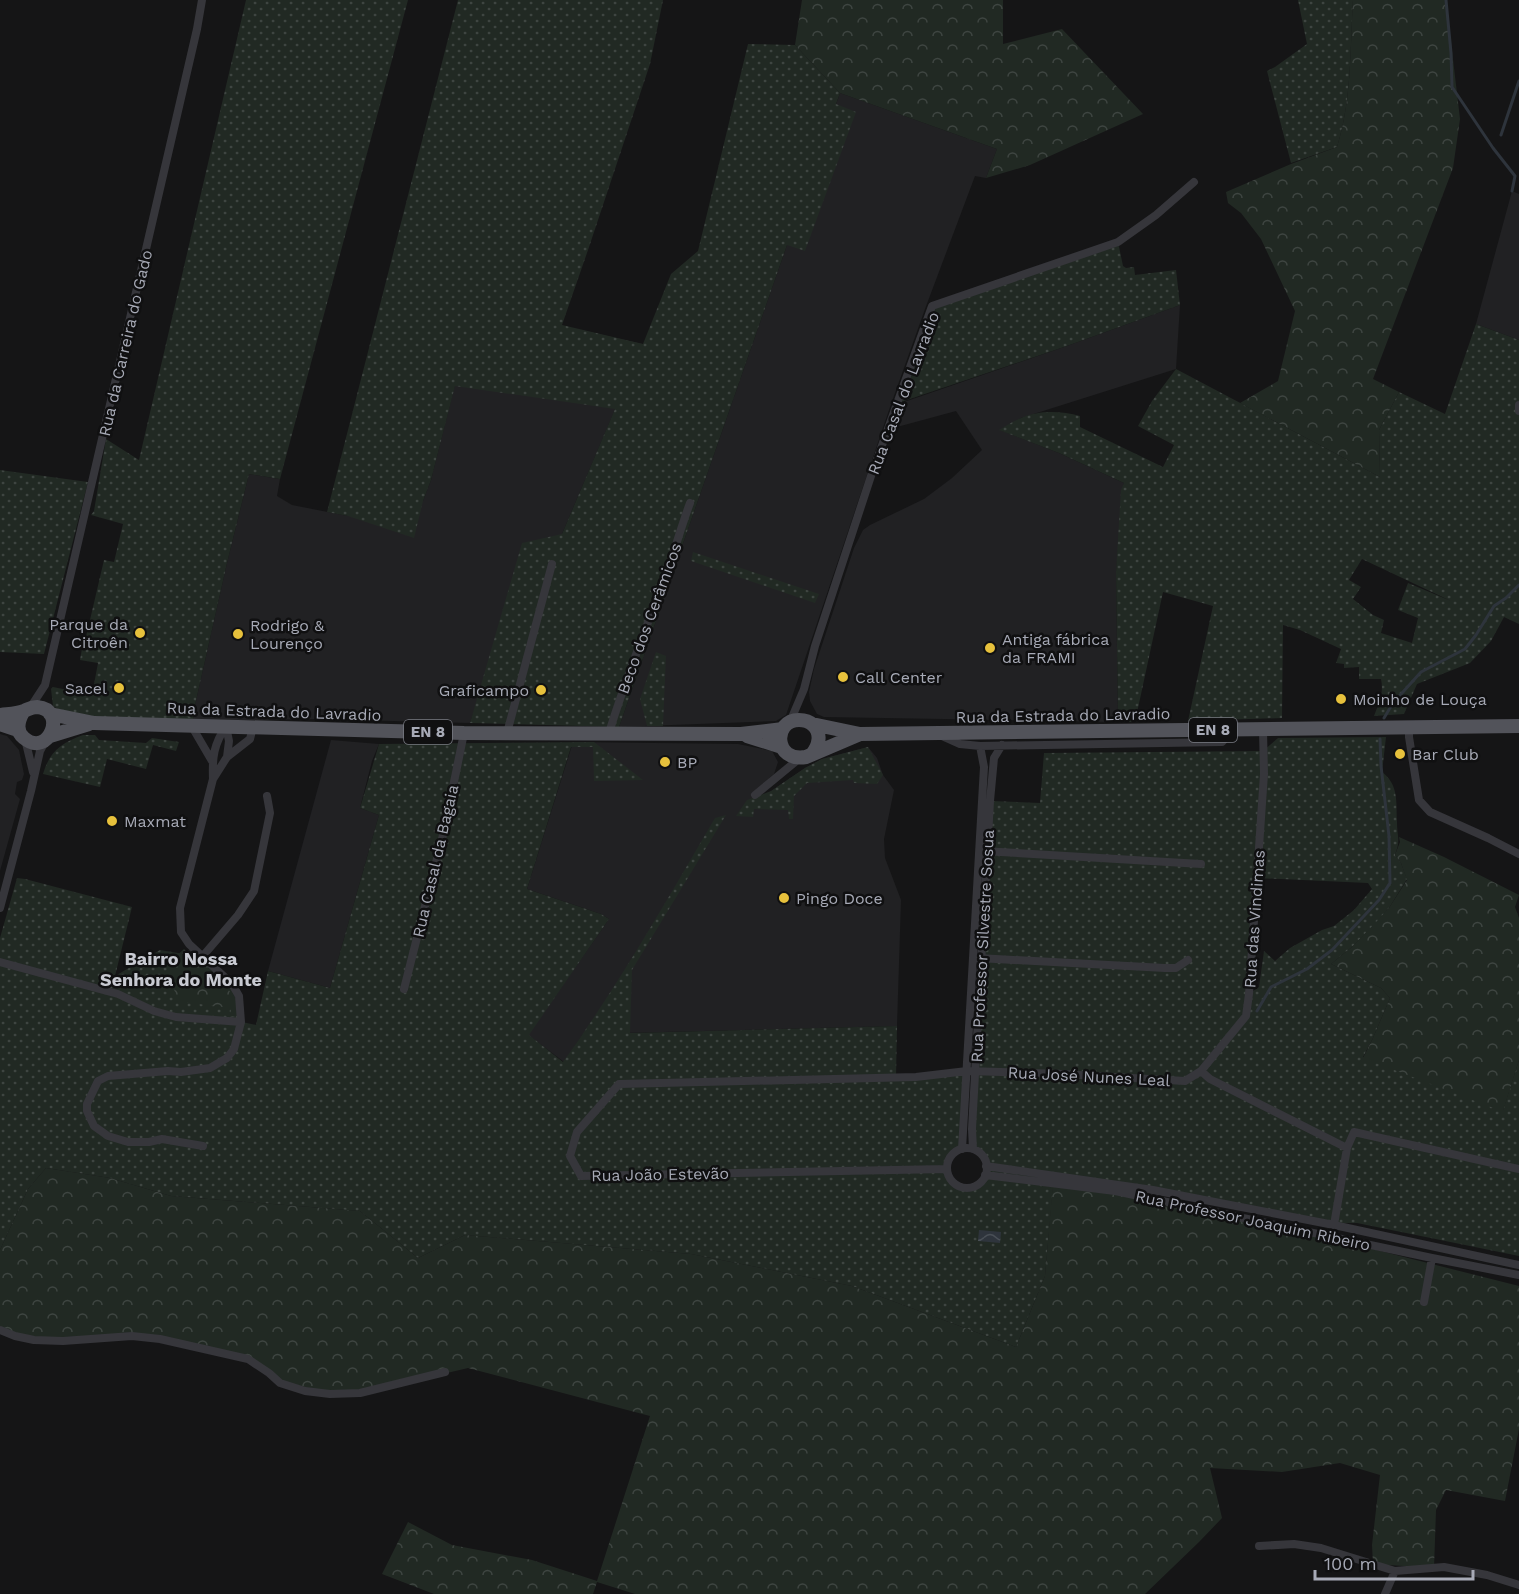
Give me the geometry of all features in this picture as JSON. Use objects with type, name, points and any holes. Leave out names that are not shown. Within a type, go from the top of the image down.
[{"type":"main road","name":"EN 8","points":[[0,715],[40,707],[49,713]]},
{"type":"main road","points":[[22,734],[19,719],[26,710]]},
{"type":"main road","name":"Rua da Estrada do Lavradio","points":[[49,713],[94,723],[465,733],[741,734],[787,725]]},
{"type":"main road","points":[[48,738],[53,725],[49,713]]},
{"type":"main road","name":"EN 8","points":[[787,725],[795,720],[809,723]]},
{"type":"main road","name":"Rua da Estrada do Lavradio","points":[[48,738],[94,723]]},
{"type":"main road","name":"Rua da Estrada do Lavradio","points":[[809,723],[860,734],[1519,726]]},
{"type":"main road","points":[[806,756],[818,745],[819,740],[818,734],[809,723]]},
{"type":"main road","name":"EN 8","points":[[0,724],[35,743],[48,738]]},
{"type":"main road","points":[[783,749],[780,741],[787,725]]},
{"type":"main road","name":"Rua da Estrada do Lavradio","points":[[741,734],[783,749]]},
{"type":"main road","name":"Rua da Estrada do Lavradio","points":[[806,756],[860,734]]},
{"type":"main road","name":"EN 8","points":[[783,749],[789,755],[806,756]]},
{"type":"street","name":"Rua da Carreira do Gado","points":[[45,685],[149,242],[202,0]]},
{"type":"street","name":"Rua Casal do Lavradio","points":[[787,725],[801,696],[815,646],[871,476],[932,306],[1118,242],[1194,182]]},
{"type":"street","points":[[1519,405],[1519,411]]},
{"type":"street","name":"Beco dos Cerâmicos","points":[[609,734],[641,637],[690,503]]},
{"type":"street","points":[[507,733],[552,564]]},
{"type":"street","points":[[26,710],[45,685]]},
{"type":"street","points":[[45,685],[49,713]]},
{"type":"street","points":[[801,696],[809,723]]},
{"type":"street","points":[[190,724],[212,761]]},
{"type":"street","points":[[226,726],[229,741],[227,757]]},
{"type":"street","points":[[203,1146],[162,1139],[149,1142],[128,1142],[108,1136],[94,1126],[87,1111],[87,1104],[98,1082],[108,1076],[210,1068],[227,1058],[234,1049],[242,1022],[239,996],[231,984],[189,944],[181,932],[180,908],[213,779],[212,761],[218,739],[226,726]]},
{"type":"street","points":[[213,779],[227,757],[250,739],[253,727]]},
{"type":"street","points":[[1410,728],[1409,737],[1419,800],[1430,812],[1519,854]]},
{"type":"street","name":"Rua das Vindimas","points":[[1201,1071],[1246,1016],[1262,808],[1263,729]]},
{"type":"street","points":[[934,733],[960,744],[980,746],[1222,742],[1233,730]]},
{"type":"street","name":"Rua Casal da Bagaia","points":[[404,989],[444,831],[465,733]]},
{"type":"street","points":[[22,734],[34,776]]},
{"type":"street","points":[[0,908],[40,750],[48,738]]},
{"type":"street","name":"Rua Professor Silvestre Sosua","points":[[983,851],[994,758],[1002,745]]},
{"type":"street","name":"Rua Professor Silvestre Sosua","points":[[962,1149],[971,1071],[983,851],[984,767],[980,746]]},
{"type":"street","points":[[780,774],[783,749]]},
{"type":"street","points":[[755,795],[806,756]]},
{"type":"street","points":[[202,957],[238,915],[254,891],[270,813],[267,796]]},
{"type":"street","points":[[983,851],[1201,864]]},
{"type":"street","points":[[978,958],[1176,968],[1188,960]]},
{"type":"street","points":[[0,962],[118,994],[154,1011],[176,1017],[242,1022]]},
{"type":"street","name":"Rua Professor Silvestre Sosua","points":[[971,1071],[973,1149]]},
{"type":"street","name":"Rua José Nunes Leal","points":[[971,1071],[1185,1082],[1201,1071]]},
{"type":"street","name":"Rua João Estevão","points":[[947,1169],[581,1176],[570,1156],[577,1132],[619,1084],[916,1077],[971,1071]]},
{"type":"street","points":[[1201,1071],[1210,1079],[1347,1148]]},
{"type":"street","points":[[1334,1226],[1347,1148],[1354,1132],[1519,1169]]},
{"type":"street","points":[[962,1149],[973,1149],[983,1158],[986,1170],[981,1181],[976,1185],[963,1187],[952,1181],[947,1169],[951,1156],[956,1152],[962,1149]]},
{"type":"street","name":"Rua Professor Joaquim Ribeiro","points":[[986,1170],[1153,1190],[1519,1264]]},
{"type":"street","name":"Rua Professor Joaquim Ribeiro","points":[[986,1170],[1124,1193],[1519,1275]]},
{"type":"street","points":[[1424,1302],[1432,1258]]},
{"type":"street","points":[[0,1330],[34,1340],[63,1341],[132,1336],[182,1343],[248,1359],[280,1383],[305,1391],[330,1394],[360,1393],[446,1372]]},
{"type":"street","points":[[1259,1546],[1293,1544],[1321,1548],[1395,1571],[1444,1567],[1487,1575],[1519,1585]]},
{"type":"street","points":[[1385,1594],[1395,1571]]},
{"type":"shaded area","points":[[840,93],[997,149],[986,178],[975,176],[925,309],[786,715],[776,721],[619,727]]},
{"type":"shaded area","points":[[1512,191],[1519,194],[1519,340],[1476,324]]},
{"type":"shaded area","points":[[1180,305],[1176,369],[1021,418],[1000,430],[1059,453],[1124,483],[1116,572],[1118,722],[824,717],[817,714],[810,701],[809,692],[814,669],[854,548],[863,530],[924,499],[952,478],[982,450],[956,411],[897,427],[904,402]]},
{"type":"shaded area","points":[[473,313],[519,316],[643,344],[562,534],[478,699],[470,723],[315,719],[193,721],[249,474],[280,479],[277,496],[292,505],[348,516],[423,501],[431,480]]},
{"type":"shaded area","points":[[0,734],[7,736],[19,750],[24,774],[22,780],[17,782],[15,794],[20,799],[0,871]]},
{"type":"shaded area","points":[[331,740],[379,744],[372,761],[360,808],[379,815],[330,988],[268,971]]},
{"type":"shaded area","points":[[573,742],[738,744],[772,751],[778,762],[774,774],[751,797],[767,794],[822,759],[868,747],[877,758],[883,775],[894,790],[884,839],[885,858],[901,900],[897,1026],[583,1034],[564,1062],[528,1035],[609,919],[601,914],[527,889]]},
{"type":"green space","points":[[246,0],[408,0],[280,479],[249,474],[193,721],[88,717],[53,706],[51,689],[53,687],[92,695],[98,663],[80,660],[84,637],[86,637],[104,560],[114,562],[123,524],[91,515],[94,511],[106,439],[139,460]]},
{"type":"green space","points":[[458,0],[663,0],[650,64],[562,325],[643,344],[671,274],[698,251],[748,44],[795,45],[840,93],[836,104],[856,112],[805,251],[787,245],[619,727],[470,723],[522,543],[562,534],[615,409],[455,386],[414,538],[348,516],[327,512]]},
{"type":"green space","points":[[802,0],[1003,0],[1003,44],[1062,29],[1143,114],[1030,165],[986,178],[997,149],[840,93],[795,45]]},
{"type":"green space","points":[[1298,0],[1353,0],[1351,55],[1348,92],[1337,147],[1291,163],[1267,71],[1307,44]]},
{"type":"green space","points":[[1353,0],[1446,0],[1460,119],[1453,168],[1373,379],[1399,392],[1379,430],[1380,477],[1240,403],[1278,381],[1295,311],[1261,239],[1241,213],[1228,203],[1226,192],[1337,147],[1348,92]]},
{"type":"green space","points":[[1118,242],[1123,266],[1134,267],[1135,275],[1176,270],[1180,305],[904,401],[897,427],[891,420],[932,306]]},
{"type":"green space","points":[[1476,324],[1519,340],[1519,624],[1504,617],[1491,641],[1470,663],[1417,684],[1404,714],[1374,716],[1381,693],[1381,679],[1359,679],[1359,667],[1344,668],[1344,664],[1336,663],[1341,649],[1300,630],[1283,625],[1282,718],[1188,721],[1213,606],[1163,592],[1135,722],[1118,722],[1116,572],[1121,490],[1124,483],[1059,453],[999,430],[1028,415],[1050,412],[1073,414],[1080,416],[1080,427],[1163,467],[1174,445],[1138,426],[1152,401],[1176,369],[1380,477],[1379,430],[1399,392],[1445,414]],"holes":[[[1362,559],[1451,601],[1408,583],[1398,610],[1418,618],[1412,643],[1381,633],[1384,620],[1373,615],[1353,599],[1361,587],[1349,580]]]},
{"type":"green space","points":[[0,470],[88,482],[44,654],[0,652]]},
{"type":"green space","points":[[693,552],[819,594],[815,603],[691,561]]},
{"type":"green space","points":[[656,652],[666,656],[663,726],[647,726],[640,699]]},
{"type":"green space","points":[[83,735],[95,735],[99,740],[146,743],[152,738],[179,742],[176,751],[153,745],[146,769],[107,759],[100,787],[43,774],[49,759],[57,749],[68,741]]},
{"type":"green space","points":[[1386,737],[1382,772],[1391,782],[1396,794],[1398,842],[1395,855],[1407,879],[1389,908],[1377,922],[1331,964],[1381,988],[1390,998],[1363,1057],[1503,1110],[1519,1060],[1519,1256],[1357,1223],[1321,1223],[1054,1176],[1045,1276],[1016,1347],[852,1286],[691,1254],[465,1235],[418,1258],[360,1211],[171,1196],[110,1178],[46,1168],[28,1189],[0,1250],[0,938],[17,878],[132,907],[115,976],[160,950],[202,957],[232,984],[242,1022],[256,1025],[268,971],[330,988],[379,815],[360,808],[379,744],[594,742],[643,780],[594,781],[593,747],[571,747],[527,889],[601,914],[609,919],[529,1035],[563,1062],[661,911],[715,818],[726,815],[632,970],[630,1033],[897,1026],[896,1077],[967,1071],[962,1149],[953,1155],[948,1162],[947,1169],[954,1183],[969,1187],[981,1181],[986,1171],[984,1159],[973,1149],[990,801],[1040,803],[1044,753],[1263,751],[1278,738]],"holes":[[[1257,878],[1368,883],[1372,889],[1354,910],[1334,926],[1290,948],[1275,961],[1264,951],[1259,987],[1250,993]]]},
{"type":"green space","points":[[868,747],[883,775],[877,784],[854,783],[853,780],[807,783],[794,796],[793,819],[789,819],[788,810],[754,809],[753,817],[736,816],[747,800],[771,791],[822,759]]},
{"type":"green space","points":[[1399,837],[1519,895],[1515,907],[1519,918],[1519,1060],[1503,1111],[1363,1058],[1390,998],[1381,988],[1331,964],[1352,947],[1389,908],[1407,880],[1401,863],[1395,855],[1400,842]]},
{"type":"green space","points":[[184,949],[187,952],[189,950],[226,986],[236,1004],[238,1014],[235,1017],[230,1018],[231,1008],[175,1001],[169,974],[175,958]]},
{"type":"green space","points":[[46,1168],[110,1178],[171,1196],[360,1211],[418,1258],[465,1235],[691,1254],[852,1286],[1016,1347],[1045,1276],[1053,1182],[1301,1231],[1519,1286],[1519,1429],[1505,1501],[1446,1490],[1436,1510],[1434,1568],[1373,1564],[1372,1545],[1380,1475],[1340,1463],[1282,1472],[1210,1468],[1222,1518],[1145,1594],[635,1594],[597,1582],[593,1594],[434,1594],[382,1574],[408,1522],[452,1545],[532,1560],[597,1581],[650,1416],[468,1368],[379,1389],[330,1394],[280,1383],[248,1359],[132,1336],[34,1340],[0,1328],[0,1250],[28,1189]]},
{"type":"water","points":[[979,1230],[1001,1232],[1000,1243],[978,1241]]},
{"type":"waterway","points":[[1446,0],[1452,87],[1515,176],[1512,191]]},
{"type":"waterway","points":[[1501,135],[1519,81]]},
{"type":"waterway","points":[[1384,718],[1393,703],[1421,672],[1465,649],[1494,606],[1519,585]]},
{"type":"waterway","points":[[1257,1011],[1271,987],[1307,969],[1332,950],[1379,900],[1390,883],[1389,836],[1380,739]]},
{"type":"place","name":"Parque da Citroên","points":[[140,633]]},
{"type":"place","name":"Rodrigo & Lourenço","points":[[238,634]]},
{"type":"place","name":"Antiga fábrica da FRAMI","points":[[990,648]]},
{"type":"place","name":"Call Center","points":[[843,677]]},
{"type":"place","name":"Sacel","points":[[119,688]]},
{"type":"place","name":"Graficampo","points":[[541,690]]},
{"type":"place","name":"Moinho de Louça","points":[[1341,699]]},
{"type":"place","name":"Bar Club","points":[[1400,754]]},
{"type":"place","name":"BP","points":[[665,762]]},
{"type":"place","name":"Maxmat","points":[[112,821]]},
{"type":"place","name":"Pingo Doce","points":[[784,898]]},
{"type":"district","name":"Bairro Nossa Senhora do Monte","points":[[181,969]]}]
